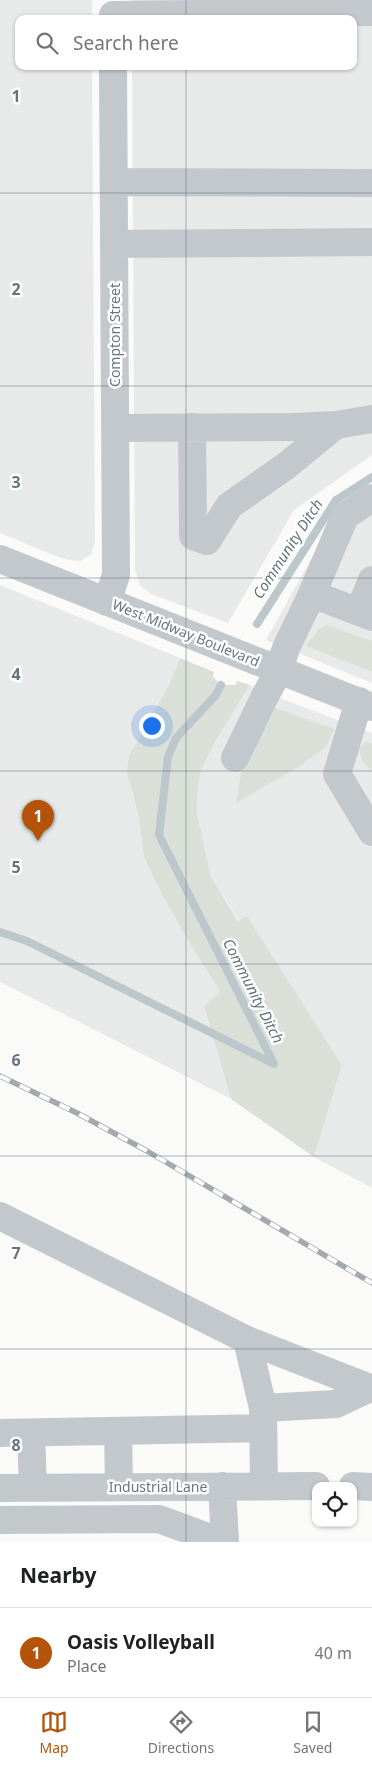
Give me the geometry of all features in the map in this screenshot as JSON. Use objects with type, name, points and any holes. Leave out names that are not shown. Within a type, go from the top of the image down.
[{"type":"street","points":[[112,11],[372,12]]},
{"type":"street","name":"Compton Street","points":[[107,602],[116,575],[113,70]]},
{"type":"street","points":[[114,182],[372,183]]},
{"type":"street","points":[[115,244],[372,242]]},
{"type":"street","points":[[116,428],[294,427],[336,425],[372,419]]},
{"type":"street","points":[[192,427],[193,536],[207,541],[229,506],[286,466],[336,425]]},
{"type":"street","points":[[235,758],[265,696],[280,670],[286,648],[312,594],[345,516],[372,498]]},
{"type":"street","name":"West Midway Boulevard","points":[[0,559],[365,704]]},
{"type":"street","points":[[312,594],[366,614],[372,580]]},
{"type":"street","points":[[337,774],[365,704]]},
{"type":"street","points":[[337,774],[372,791]]},
{"type":"street","points":[[337,774],[372,832]]},
{"type":"street","points":[[0,1216],[247,1340],[370,1388],[336,1404],[263,1418],[118,1431],[0,1433]]},
{"type":"street","points":[[247,1340],[263,1418],[264,1486]]},
{"type":"street","points":[[118,1431],[119,1487]]},
{"type":"street","points":[[31,1433],[32,1488]]},
{"type":"street","points":[[0,1520],[159,1519],[223,1542],[222,1486]]},
{"type":"street","name":"Industrial Lane","points":[[0,1488],[312,1486]]},
{"type":"street","points":[[357,1486],[372,1487]]},
{"type":"shaded area","points":[[0,0],[92,0],[92,15],[15,15],[15,70],[92,70],[95,542],[91,554],[81,561],[68,560],[0,533]]},
{"type":"shaded area","points":[[132,0],[372,0],[372,455],[294,510],[228,623],[151,594],[140,585],[135,570],[132,70],[357,70],[357,15],[132,15]]},
{"type":"shaded area","points":[[372,488],[372,683],[266,640],[331,523]]},
{"type":"shaded area","points":[[0,585],[180,658],[169,685],[152,717],[131,790],[139,819],[144,857],[182,930],[220,992],[204,1008],[231,1099],[0,982]]},
{"type":"shaded area","points":[[327,625],[372,641],[372,672],[306,646],[319,629]]},
{"type":"shaded area","points":[[180,658],[214,672],[213,677],[221,685],[236,685],[237,681],[250,685],[216,740],[201,770],[197,813],[211,877],[238,921],[247,916],[342,1065],[314,1157],[231,1099],[204,1007],[220,992],[182,930],[144,857],[139,819],[127,772],[129,756],[169,685]]},
{"type":"shaded area","points":[[250,685],[372,733],[372,1188],[314,1157],[342,1065],[247,916],[239,921],[211,877],[197,813],[201,770],[216,740]]},
{"type":"shaded area","points":[[275,708],[334,729],[326,747],[298,767],[236,803],[241,774]]},
{"type":"shaded area","points":[[366,742],[372,744],[372,771],[363,761],[359,749]]},
{"type":"waterway","name":"Community Ditch","points":[[257,624],[336,500],[372,477]]},
{"type":"waterway","name":"Community Ditch","points":[[0,932],[27,941],[274,1064],[159,835],[168,757],[176,738],[215,696],[221,685]]},
{"type":"railway","points":[[0,1076],[77,1113],[147,1151],[372,1283]]},
{"type":"place","name":"Oasis Volleyball","points":[[38,841]]}]
